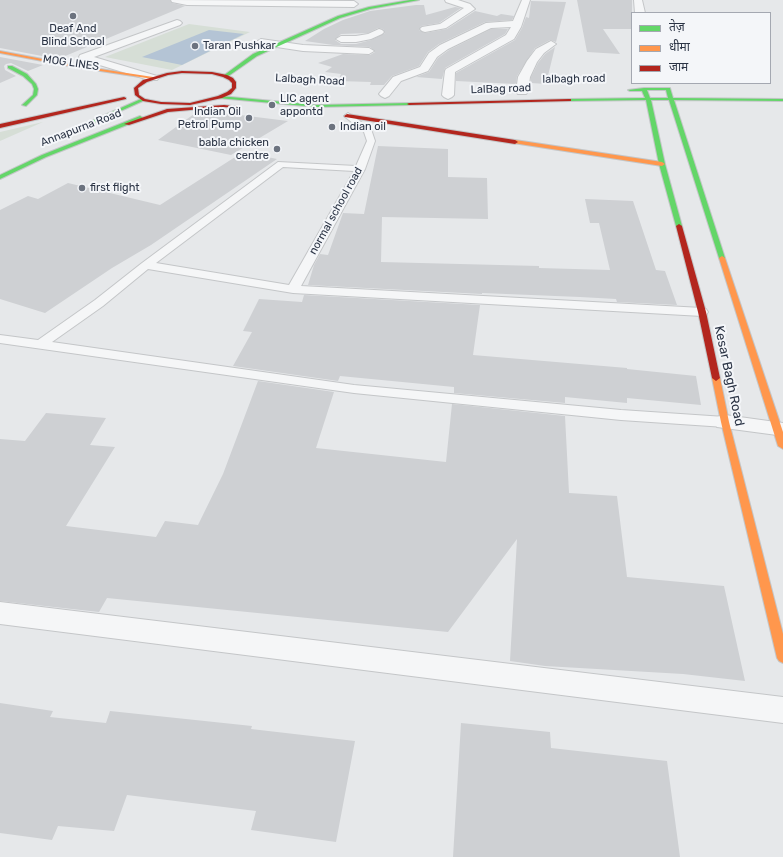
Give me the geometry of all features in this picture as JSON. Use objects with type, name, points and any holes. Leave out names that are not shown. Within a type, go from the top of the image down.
[{"type":"main road","points":[[327,12],[374,0]]},
{"type":"main road","points":[[225,76],[276,40],[300,34],[339,17],[369,8],[417,0]]},
{"type":"main road","points":[[0,52],[74,66],[153,78],[166,74],[198,72],[225,76],[238,88],[220,97],[190,104],[173,104],[139,93],[81,98]]},
{"type":"main road","name":"MOG LINES","points":[[0,65],[32,70]]},
{"type":"main road","points":[[198,72],[211,66]]},
{"type":"main road","points":[[10,67],[25,75],[34,84],[36,89],[35,95],[32,99],[24,105]]},
{"type":"main road","name":"MOG LINES","points":[[78,76],[139,93]]},
{"type":"main road","points":[[0,126],[139,93],[153,78]]},
{"type":"main road","name":"Kesar Bagh Road","points":[[644,89],[648,99],[662,164],[702,312],[725,422],[783,658]]},
{"type":"main road","name":"lalbagh road","points":[[426,94],[448,95],[672,89]]},
{"type":"main road","name":"Kesar Bagh Road","points":[[672,89],[671,99],[780,437]]},
{"type":"main road","name":"Annapurna Road","points":[[80,128],[139,93]]},
{"type":"main road","points":[[381,94],[398,94]]},
{"type":"main road","points":[[220,97],[316,106],[341,116]]},
{"type":"main road","points":[[671,99],[783,100]]},
{"type":"main road","name":"LalBag road","points":[[316,106],[508,101],[671,99]]},
{"type":"main road","points":[[12,108],[42,103]]},
{"type":"main road","name":"Annapurna Road","points":[[0,177],[44,156],[127,124],[173,104]]},
{"type":"main road","points":[[127,124],[167,111],[224,106],[341,116],[662,164]]},
{"type":"street","points":[[175,0],[187,2],[344,2],[354,4]]},
{"type":"street","points":[[425,29],[443,26],[447,22],[470,9],[467,6],[450,0]]},
{"type":"street","points":[[448,95],[450,71],[510,37],[517,24],[526,0]]},
{"type":"street","points":[[638,0],[640,12]]},
{"type":"street","points":[[153,78],[84,57],[177,23]]},
{"type":"street","points":[[381,94],[397,79],[424,69],[428,66],[433,55],[444,46],[465,38],[489,26],[517,24]]},
{"type":"street","points":[[300,34],[327,38],[356,39],[371,36],[379,32]]},
{"type":"street","points":[[257,44],[276,40],[303,48],[369,51]]},
{"type":"street","points":[[522,92],[524,77],[532,61],[540,51],[551,44]]},
{"type":"street","points":[[725,422],[780,437]]},
{"type":"street","points":[[0,613],[783,710]]},
{"type":"lane","name":"normal school road","points":[[293,288],[360,170],[371,141],[368,131],[341,116]]},
{"type":"lane","points":[[41,344],[99,303],[146,265],[281,164],[360,170]]},
{"type":"lane","points":[[146,265],[293,288],[702,312]]},
{"type":"lane","points":[[0,339],[354,389],[621,415],[725,422]]},
{"type":"shaded area","points":[[189,24],[250,32],[172,70],[105,57]]},
{"type":"shaded area","points":[[43,122],[0,141],[0,132]]},
{"type":"water","name":"Taran Pushkar","points":[[209,30],[244,34],[182,65],[142,57]]},
{"type":"building","points":[[0,0],[170,0],[172,3],[185,6],[58,59],[0,48]]},
{"type":"building","points":[[577,0],[632,0],[631,29],[603,29],[620,54],[587,52]]},
{"type":"building","points":[[531,1],[566,2],[556,42],[550,40],[535,48],[517,76],[516,84],[456,81],[456,73],[515,40],[526,17],[529,18]]},
{"type":"building","points":[[424,5],[426,15],[455,7],[461,8],[439,23],[421,26],[419,30],[425,33],[447,29],[475,11],[497,16],[501,14],[514,16],[512,20],[485,22],[439,44],[428,52],[419,66],[392,76],[384,85],[370,85],[371,82],[338,81],[341,74],[325,72],[332,67],[318,63],[343,54],[370,55],[375,52],[370,47],[333,45],[305,41],[324,29],[343,20],[370,11]],"holes":[[[378,28],[383,29],[385,33],[371,40],[356,44],[341,44],[335,40],[341,34],[368,33]]]},
{"type":"building","points":[[491,29],[508,29],[505,34],[445,68],[442,79],[416,77],[429,72],[438,58],[449,50]]},
{"type":"building","points":[[555,47],[546,84],[531,83],[531,77],[538,63],[545,54]]},
{"type":"building","points":[[0,57],[43,65],[28,71],[11,63],[6,64],[4,66],[5,70],[16,76],[0,83]]},
{"type":"building","points":[[216,112],[288,121],[231,155],[158,140],[194,114]]},
{"type":"building","points":[[378,146],[448,149],[448,177],[487,178],[488,219],[382,217],[381,262],[539,266],[539,268],[610,270],[599,223],[590,223],[585,199],[633,201],[656,270],[665,271],[677,305],[617,302],[616,299],[580,297],[482,294],[308,285],[314,265],[320,254],[328,255],[343,213],[364,214]]},
{"type":"building","points":[[243,152],[277,159],[151,245],[112,268],[45,313],[0,299],[0,210],[28,196],[38,199],[68,183],[160,205]]},
{"type":"building","points":[[304,295],[480,305],[473,355],[627,368],[696,376],[701,405],[627,398],[627,403],[565,397],[565,403],[454,393],[454,387],[340,376],[338,381],[233,366],[252,332],[243,331],[259,299],[302,302]]},
{"type":"building","points":[[258,381],[334,392],[316,448],[446,462],[452,404],[565,416],[569,493],[617,496],[627,577],[724,586],[745,681],[683,674],[545,666],[510,661],[517,539],[448,632],[107,598],[99,612],[0,601],[0,439],[25,441],[46,413],[106,418],[90,445],[115,447],[66,526],[156,537],[165,521],[198,525],[223,474]]},
{"type":"building","points":[[0,703],[53,711],[50,717],[106,723],[110,711],[252,726],[251,729],[355,741],[336,842],[251,830],[256,811],[127,795],[114,831],[58,826],[52,840],[0,833]]},
{"type":"building","points":[[461,723],[550,732],[551,748],[667,761],[680,857],[453,857]]},
{"type":"traffic: fast","points":[[225,76],[255,55],[339,17],[369,8],[417,0]]},
{"type":"traffic: fast","points":[[10,67],[25,75],[34,84],[36,89],[35,95],[24,105]]},
{"type":"traffic: fast","points":[[630,90],[644,89],[668,89],[671,99],[648,99],[644,89]]},
{"type":"traffic: fast","points":[[220,97],[316,106],[409,104]]},
{"type":"traffic: fast","points":[[569,100],[648,99],[662,164],[679,226]]},
{"type":"traffic: fast","points":[[722,258],[671,99],[783,100]]},
{"type":"traffic: fast","points":[[92,122],[143,100]]},
{"type":"traffic: fast","points":[[0,177],[44,156],[140,118]]},
{"type":"traffic: slow","points":[[0,52],[74,66],[153,78]]},
{"type":"traffic: slow","points":[[515,142],[662,164]]},
{"type":"traffic: slow","points":[[722,258],[783,446]]},
{"type":"traffic: slow","points":[[716,378],[725,422],[783,658]]},
{"type":"traffic: jam","points":[[182,72],[212,73],[225,76],[231,79],[234,83],[234,88],[229,93],[220,97],[190,104],[161,103],[143,100],[137,95],[136,88],[145,81],[167,74],[182,72]]},
{"type":"traffic: jam","points":[[0,126],[124,98]]},
{"type":"traffic: jam","points":[[409,104],[569,100]]},
{"type":"traffic: jam","points":[[127,124],[167,111],[224,106],[239,107]]},
{"type":"traffic: jam","points":[[347,116],[515,142]]},
{"type":"traffic: jam","points":[[679,226],[702,312],[716,378]]},
{"type":"place","name":"Deaf And Blind School","points":[[73,16]]},
{"type":"place","name":"Taran Pushkar","points":[[195,46]]},
{"type":"place","name":"LIC agent appontd","points":[[272,105]]},
{"type":"place","name":"Indian Oil Petrol Pump","points":[[249,118]]},
{"type":"place","name":"Indian oil","points":[[332,127]]},
{"type":"place","name":"babla chicken centre","points":[[277,149]]},
{"type":"place","name":"first flight","points":[[82,188]]}]
